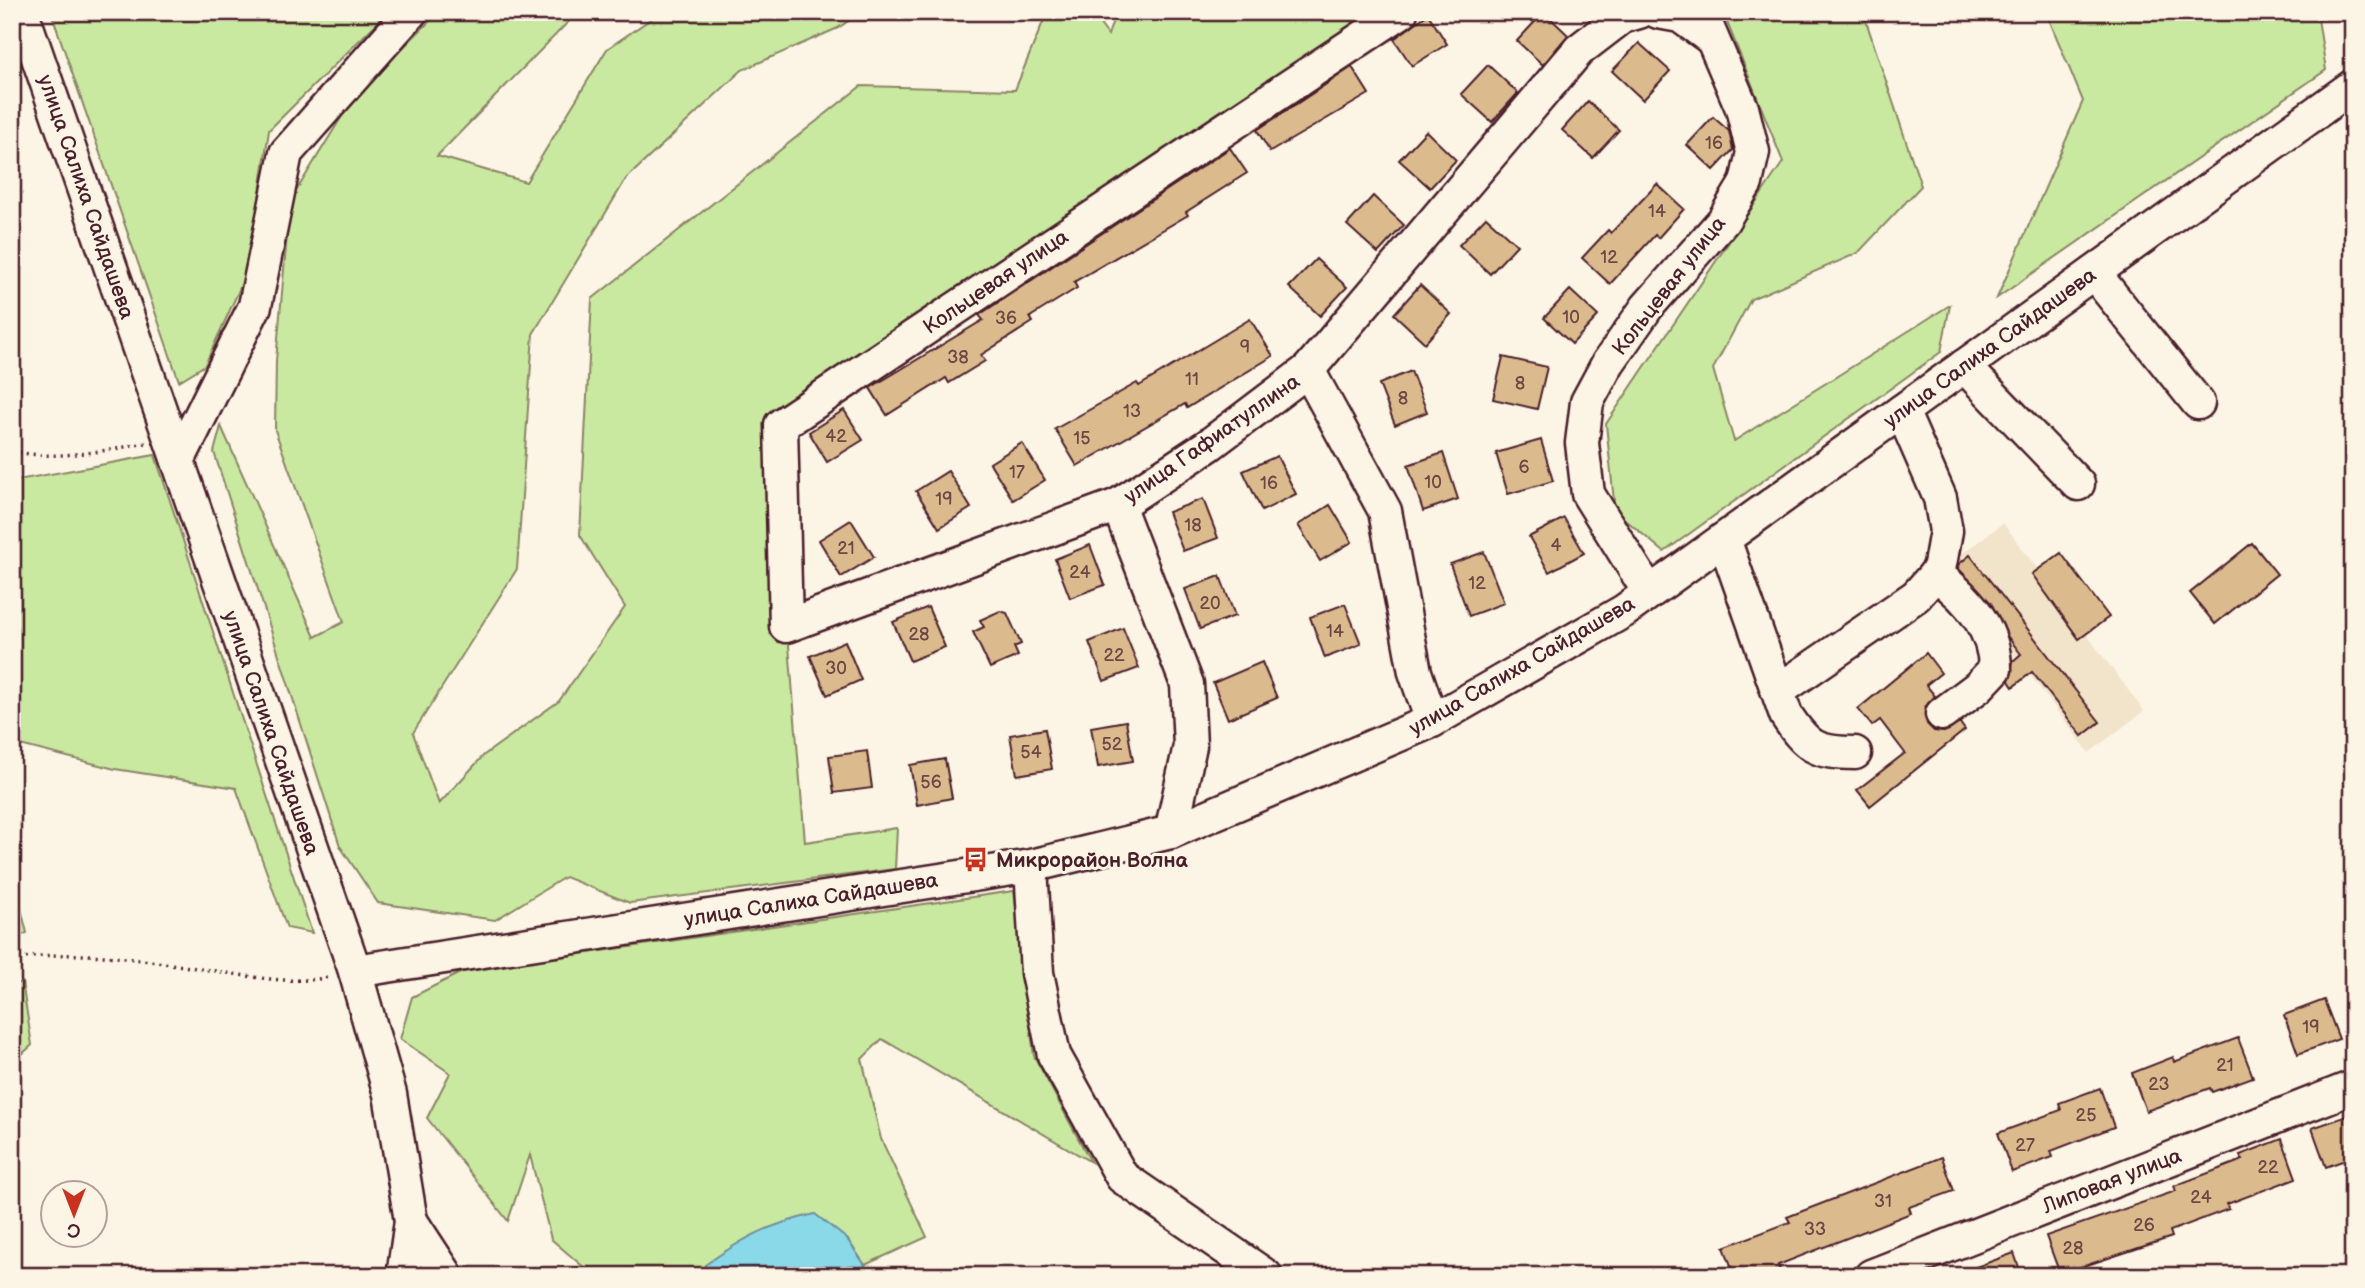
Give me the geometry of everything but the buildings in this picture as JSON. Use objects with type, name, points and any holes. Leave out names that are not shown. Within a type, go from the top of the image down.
[{"type":"street","name":"улица Салиха Сайдашева","points":[[22,12],[355,971],[1031,866],[1171,832],[1432,721],[1624,611],[2094,273],[2349,97]]},
{"type":"street","points":[[174,451],[255,306],[286,153],[411,12]]},
{"type":"street","name":"Кольцевая улица","points":[[811,619],[786,626],[781,425],[1401,12]]},
{"type":"street","name":"улица Гафиатуллина","points":[[811,619],[1118,505],[1209,446],[1308,370],[1579,50],[1622,17],[1639,12]]},
{"type":"street","points":[[1658,12],[1680,16],[1707,26]]},
{"type":"street","name":"Кольцевая улица","points":[[1650,593],[1588,494],[1582,443],[1587,402],[1608,363],[1647,307],[1723,221],[1746,183],[1753,152],[1742,107],[1707,26]]},
{"type":"street","points":[[2094,273],[2198,402]]},
{"type":"street","points":[[1964,366],[2077,484]]},
{"type":"street","points":[[1308,370],[1385,511],[1415,672],[1432,721]]},
{"type":"street","points":[[1778,691],[1916,596],[1939,570],[1946,531],[1940,498],[1902,411]]},
{"type":"street","points":[[1118,505],[1187,684],[1191,746],[1171,832]]},
{"type":"street","points":[[1724,539],[1786,715],[1802,741],[1827,753],[1855,753]]},
{"type":"street","points":[[1935,575],[1961,592],[1985,627],[1995,649],[1995,669],[1978,687],[1942,715]]},
{"type":"street","points":[[1031,866],[1037,974],[1054,1055],[1122,1177],[1266,1276]]},
{"type":"street","points":[[355,971],[390,1094],[411,1221],[403,1276]]},
{"type":"street","name":"Липовая улица","points":[[1871,1276],[2353,1087]]},
{"type":"street","points":[[411,1221],[447,1276]]},
{"type":"path","points":[[12,451],[26,454],[174,451]]},
{"type":"path","points":[[12,960],[39,955],[107,955],[251,976],[311,981],[355,971]]},
{"type":"shaded area","points":[[2003,523],[2144,711],[2089,753],[1947,565]]},
{"type":"green space","points":[[51,12],[388,12],[269,130],[249,268],[205,365],[179,381]]},
{"type":"green space","points":[[439,12],[578,12],[437,156],[526,182],[607,49],[661,12],[861,12],[838,28],[742,70],[626,179],[533,334],[517,569],[413,733],[439,804],[484,755],[559,701],[625,607],[580,535],[592,299],[861,86],[1015,90],[1047,12],[1091,12],[1108,35],[1116,12],[1372,12],[770,412],[805,842],[897,828],[895,869],[630,903],[565,877],[495,920],[378,903],[340,846],[214,452],[221,426],[315,637],[344,622],[275,430],[276,361],[290,201],[355,95]]},
{"type":"green space","points":[[1723,12],[1863,12],[1921,186],[1858,253],[1751,299],[1713,369],[1734,441],[1950,305],[1941,352],[1664,552],[1615,511],[1606,424],[1783,162]]},
{"type":"green space","points":[[2046,12],[2317,12],[2326,70],[1997,298],[2083,101]]},
{"type":"green space","points":[[155,455],[312,933],[287,928],[236,788],[115,769],[12,743],[12,481]]},
{"type":"green space","points":[[12,873],[27,933],[12,939]]},
{"type":"green space","points":[[1014,891],[1034,1056],[1091,1162],[882,1039],[862,1059],[881,1139],[927,1237],[865,1265],[847,1239],[706,1265],[703,1276],[594,1276],[551,1239],[530,1155],[508,1221],[427,1118],[450,1073],[400,1039],[412,997],[464,971]]},
{"type":"green space","points":[[22,982],[32,1045],[12,1063],[12,985]]},
{"type":"water","points":[[815,1214],[847,1239],[865,1265],[863,1276],[703,1276],[705,1265],[745,1239],[783,1223]]},
{"type":"place","name":"Микрорайон Волна","points":[[976,860]]}]
